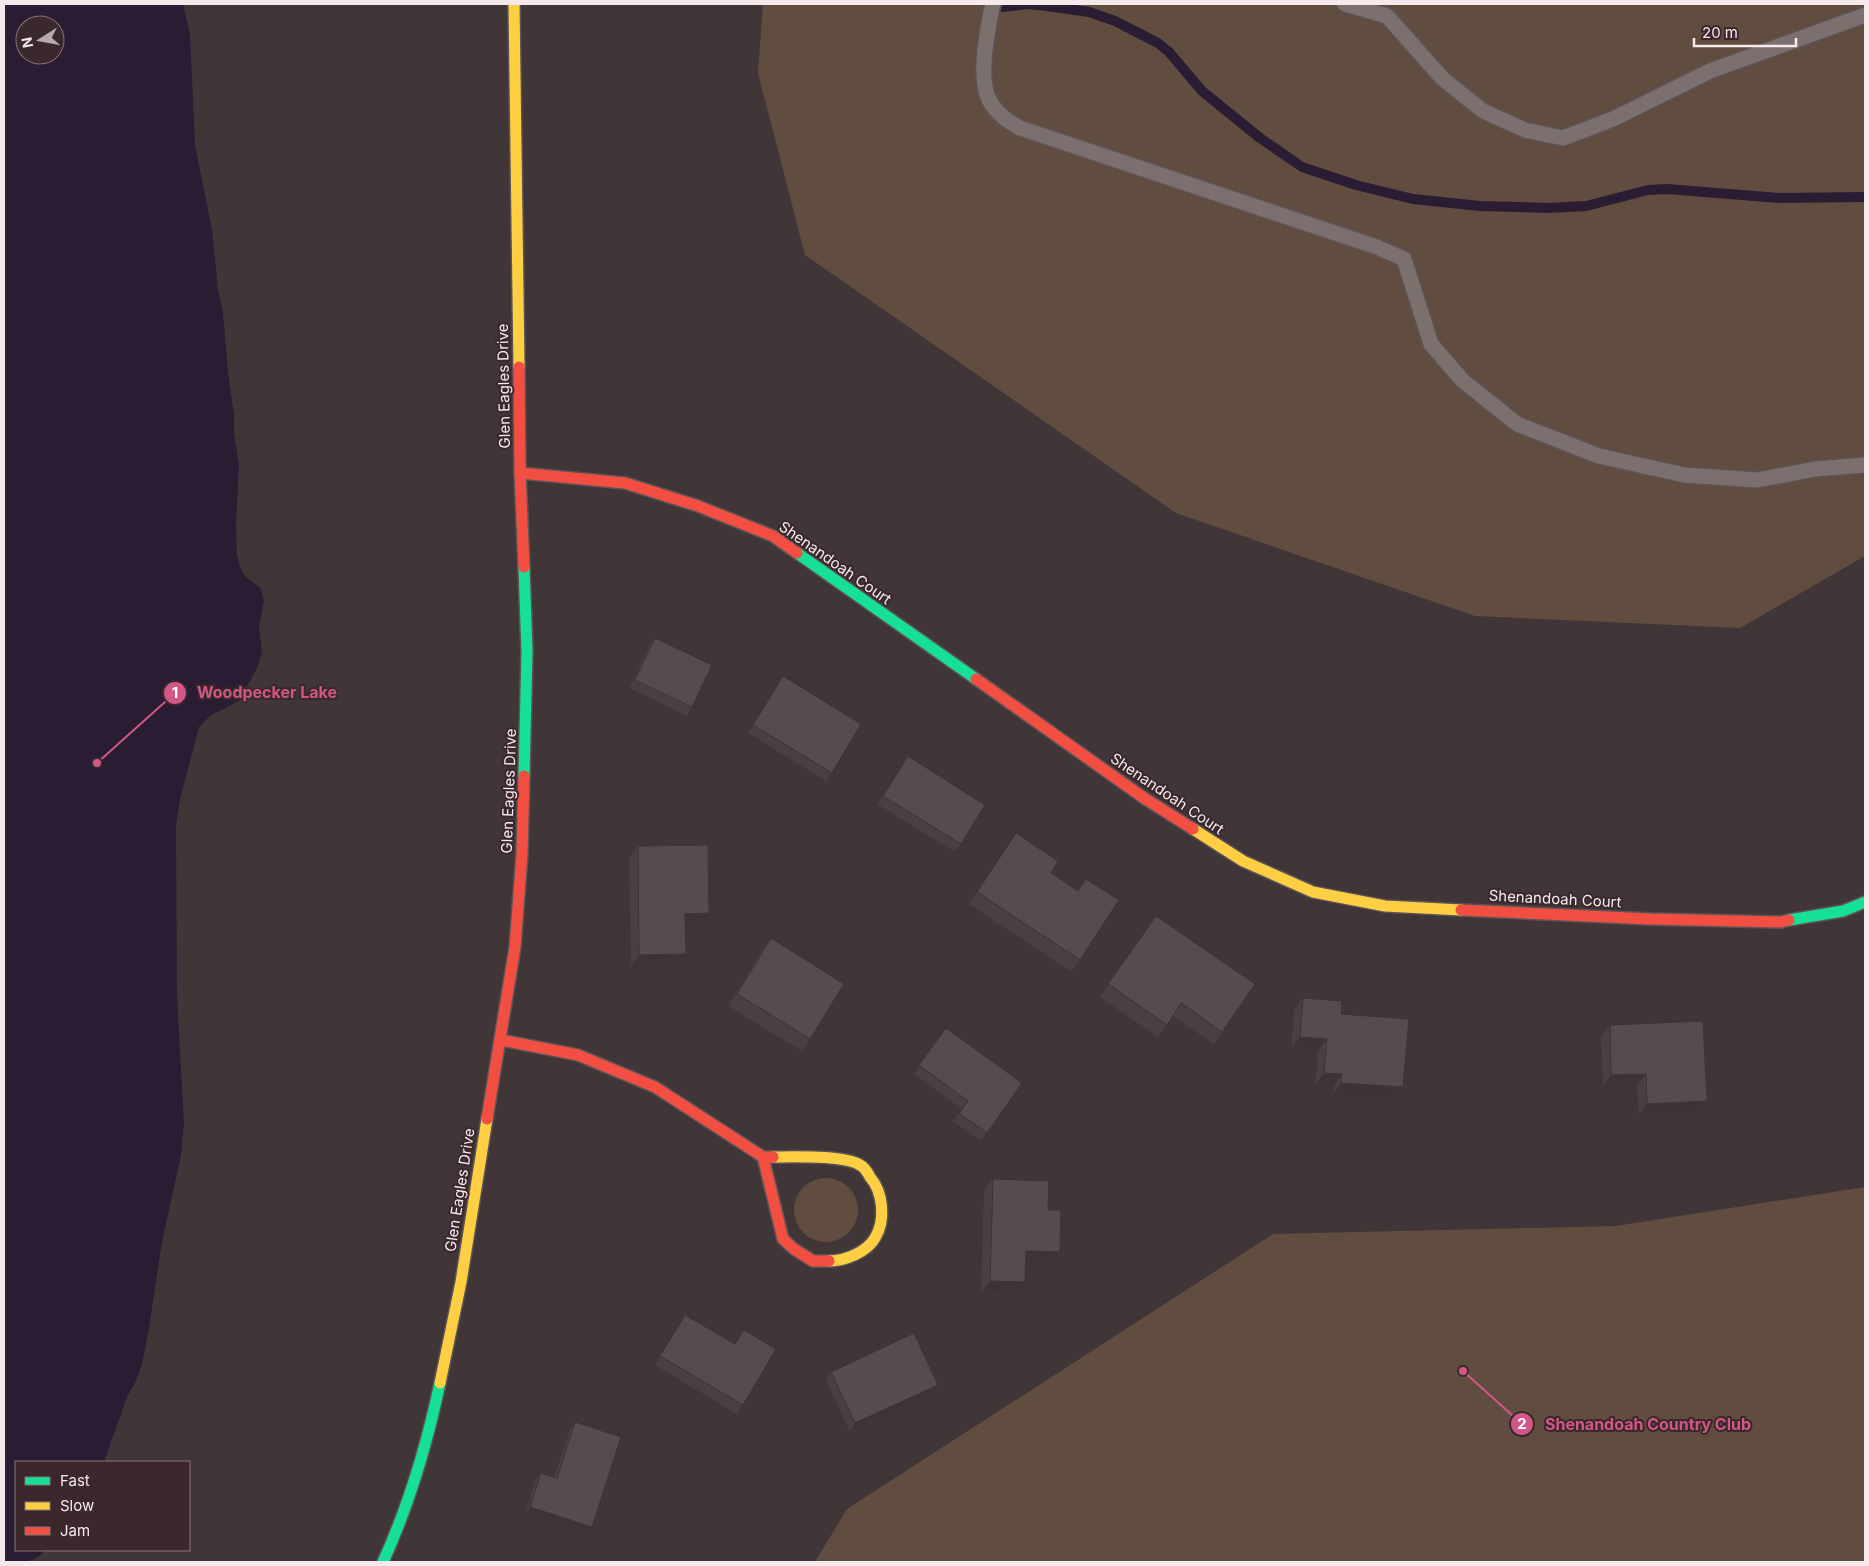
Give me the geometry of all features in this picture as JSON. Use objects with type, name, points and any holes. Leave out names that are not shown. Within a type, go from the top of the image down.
[{"type":"street","name":"Glen Eagles Drive","points":[[383,1562],[400,1525],[433,1417],[461,1282],[515,947],[523,844],[527,652],[520,473],[514,4]]},
{"type":"street","name":"Shenandoah Court","points":[[520,473],[625,483],[698,506],[772,536],[1144,798],[1243,861],[1313,892],[1385,906],[1650,919],[1772,922],[1843,911],[1865,902]]},
{"type":"street","points":[[501,1040],[578,1055],[655,1087],[763,1158],[834,1158],[861,1166],[877,1185],[883,1212],[875,1238],[856,1255],[835,1261],[813,1261],[794,1249],[782,1239],[763,1158]]},
{"type":"lane","points":[[993,4],[983,68],[984,84],[988,98],[1005,120],[1020,128],[1377,247],[1404,259],[1431,344],[1462,380],[1517,424],[1599,456],[1684,475],[1757,480],[1815,469],[1865,465]]},
{"type":"lane","points":[[1345,4],[1387,16],[1443,79],[1483,111],[1525,130],[1563,138],[1613,119],[1710,71],[1865,15]]},
{"type":"shaded area","points":[[4,4],[183,4],[190,34],[195,145],[212,229],[218,290],[223,312],[234,415],[234,434],[239,464],[236,526],[237,555],[245,576],[261,589],[264,601],[259,626],[262,652],[258,666],[240,700],[210,716],[199,727],[180,799],[176,826],[177,996],[184,1123],[181,1155],[162,1242],[142,1364],[136,1381],[127,1397],[104,1461],[15,1461],[15,1551],[44,1551],[32,1560],[4,1562]]},
{"type":"shaded area","points":[[763,4],[1865,4],[1865,556],[1740,628],[1475,616],[1176,513],[805,255],[758,73]]},
{"type":"shaded area","points":[[826,1178],[844,1183],[849,1187],[853,1192],[858,1210],[853,1228],[849,1233],[844,1237],[826,1242],[808,1237],[803,1233],[799,1228],[794,1210],[799,1192],[803,1187],[808,1183]]},
{"type":"shaded area","points":[[1865,1187],[1865,1562],[815,1562],[847,1509],[1273,1234],[1616,1226]]},
{"type":"building","points":[[655,638],[712,665],[692,707],[635,680]]},
{"type":"building","points":[[783,676],[861,724],[832,773],[753,725]]},
{"type":"building","points":[[908,756],[985,805],[961,844],[883,796]]},
{"type":"building","points":[[1016,833],[1058,861],[1051,873],[1078,891],[1086,879],[1119,900],[1080,960],[977,892]]},
{"type":"building","points":[[708,845],[709,913],[685,914],[686,954],[639,955],[638,846]]},
{"type":"building","points":[[1156,916],[1255,984],[1222,1032],[1181,1003],[1167,1025],[1108,984]]},
{"type":"building","points":[[771,938],[844,984],[810,1039],[737,994]]},
{"type":"building","points":[[1303,998],[1342,1001],[1341,1014],[1409,1019],[1403,1087],[1341,1083],[1342,1074],[1324,1073],[1327,1039],[1300,1037]]},
{"type":"building","points":[[1703,1021],[1707,1101],[1647,1104],[1646,1074],[1611,1075],[1610,1025]]},
{"type":"building","points":[[946,1028],[1022,1083],[987,1133],[959,1113],[968,1101],[919,1065]]},
{"type":"building","points":[[993,1179],[1049,1181],[1048,1210],[1061,1210],[1060,1252],[1026,1251],[1025,1282],[990,1281]]},
{"type":"building","points":[[685,1315],[735,1344],[744,1330],[776,1349],[743,1405],[660,1356]]},
{"type":"building","points":[[914,1333],[938,1385],[855,1423],[831,1372]]},
{"type":"building","points":[[575,1422],[621,1437],[592,1527],[530,1507],[541,1473],[557,1478]]},
{"type":"waterway","points":[[1003,7],[1028,4],[1047,6],[1089,12],[1115,21],[1158,43],[1169,52],[1202,91],[1260,138],[1302,167],[1356,185],[1413,199],[1480,206],[1549,208],[1586,206],[1648,190],[1667,189],[1779,198],[1865,197]]},
{"type":"traffic: fast","points":[[797,553],[976,679]]},
{"type":"traffic: fast","points":[[524,567],[527,652],[524,776]]},
{"type":"traffic: fast","points":[[1789,920],[1843,911],[1865,902]]},
{"type":"traffic: fast","points":[[383,1562],[401,1519],[416,1474],[440,1383]]},
{"type":"traffic: slow","points":[[514,4],[519,367]]},
{"type":"traffic: slow","points":[[1193,829],[1243,861],[1313,892],[1385,906],[1461,910]]},
{"type":"traffic: slow","points":[[440,1383],[461,1282],[487,1119]]},
{"type":"traffic: slow","points":[[773,1157],[818,1157],[852,1162],[863,1167],[878,1190],[882,1215],[875,1238],[867,1248],[855,1255],[829,1261]]},
{"type":"traffic: jam","points":[[519,367],[520,473],[524,567]]},
{"type":"traffic: jam","points":[[520,473],[625,483],[698,506],[773,536],[797,553]]},
{"type":"traffic: jam","points":[[976,679],[1144,798],[1193,829]]},
{"type":"traffic: jam","points":[[487,1119],[515,947],[522,854],[524,776]]},
{"type":"traffic: jam","points":[[1461,910],[1650,919],[1781,922],[1789,920]]},
{"type":"traffic: jam","points":[[501,1040],[578,1055],[655,1087],[763,1157],[773,1157]]},
{"type":"traffic: jam","points":[[763,1157],[783,1239],[794,1249],[813,1261],[829,1261]]},
{"type":"place","name":"Woodpecker Lake","points":[[97,763]]},
{"type":"place","name":"Shenandoah Country Club","points":[[1463,1371]]}]
